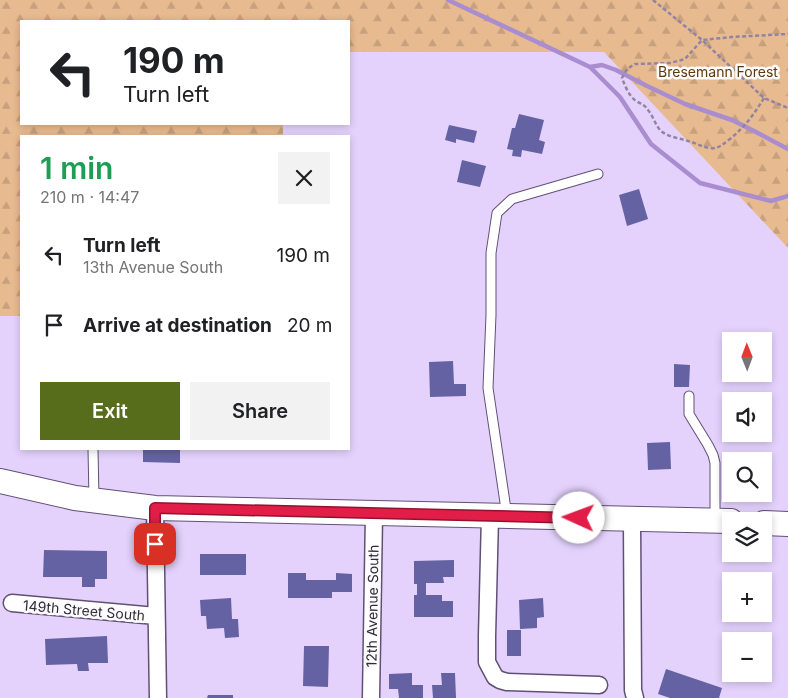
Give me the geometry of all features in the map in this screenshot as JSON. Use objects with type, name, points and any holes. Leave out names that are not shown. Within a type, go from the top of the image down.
[{"type":"main road","points":[[0,481],[94,501],[155,508],[722,521]]},
{"type":"main road","points":[[772,523],[788,524]]},
{"type":"street","points":[[155,508],[158,698]]},
{"type":"street","name":"12th Avenue South","points":[[371,698],[374,514]]},
{"type":"street","points":[[498,516],[487,636],[487,662],[495,677],[507,682],[599,685]]},
{"type":"street","points":[[632,520],[633,690],[635,698]]},
{"type":"street","name":"149th Street South","points":[[12,603],[156,616]]},
{"type":"lane","points":[[498,516],[488,388],[491,253],[497,213],[512,199],[598,174]]},
{"type":"lane","points":[[689,396],[689,414],[713,455],[722,514]]},
{"type":"lane","points":[[93,450],[94,501]]},
{"type":"path","points":[[653,0],[702,40],[764,98],[788,108]]},
{"type":"path","points":[[764,98],[751,119],[740,131],[719,147],[711,148],[671,137],[662,132],[648,109],[642,103],[635,100],[629,92],[622,78],[626,69],[635,64],[670,63],[685,59],[702,40],[788,34]]},
{"type":"green space","name":"Bresemann Forest","points":[[0,0],[788,0],[788,248],[604,52],[350,52],[350,20],[20,20],[20,125],[283,125],[283,135],[20,135],[20,316],[0,316]]},
{"type":"building","points":[[519,114],[544,120],[539,140],[545,142],[542,154],[522,150],[521,157],[512,156],[513,150],[507,149],[512,128],[515,128]]},
{"type":"building","points":[[449,125],[477,131],[474,143],[456,139],[456,143],[445,140]]},
{"type":"building","points":[[462,160],[486,166],[480,187],[457,182]]},
{"type":"building","points":[[639,189],[648,219],[627,226],[619,195]]},
{"type":"building","points":[[453,361],[454,384],[466,384],[466,396],[430,397],[429,362]]},
{"type":"building","points":[[674,364],[690,365],[689,387],[674,387]]},
{"type":"building","points":[[670,442],[671,469],[648,470],[647,443]]},
{"type":"building","points":[[143,450],[180,450],[180,463],[143,462]]},
{"type":"building","points":[[44,550],[107,551],[107,579],[95,579],[95,587],[82,587],[82,577],[43,577]]},
{"type":"building","points":[[200,554],[246,554],[246,575],[200,575]]},
{"type":"building","points":[[454,560],[454,577],[443,577],[444,583],[426,583],[426,595],[442,595],[442,601],[453,601],[453,617],[414,617],[414,595],[417,595],[417,584],[414,584],[414,561]]},
{"type":"building","points":[[288,573],[306,573],[306,580],[336,580],[336,573],[352,574],[352,592],[332,592],[332,598],[288,598]]},
{"type":"building","points":[[231,598],[232,619],[238,619],[239,637],[225,638],[224,628],[207,629],[206,616],[201,616],[200,600]]},
{"type":"building","points":[[543,598],[544,617],[537,618],[537,628],[520,629],[519,600]]},
{"type":"building","points":[[507,630],[521,630],[521,656],[507,656]]},
{"type":"building","points":[[107,636],[108,663],[88,663],[89,671],[78,671],[77,664],[46,665],[45,639]]},
{"type":"building","points":[[304,646],[329,646],[328,687],[303,686]]},
{"type":"building","points":[[666,669],[722,688],[719,698],[670,698],[658,694]]},
{"type":"building","points":[[412,673],[412,685],[423,685],[423,698],[399,698],[398,689],[389,689],[389,674]]},
{"type":"building","points":[[441,673],[455,673],[456,698],[433,698],[432,685],[442,685]]},
{"type":"building","points":[[208,695],[233,695],[233,698],[207,698]]},
{"type":"waterway","points":[[448,0],[590,67],[620,97],[651,144],[700,183],[771,201],[788,196]]},
{"type":"waterway","points":[[590,67],[602,65],[616,70],[685,104],[732,120],[788,149]]},
{"type":"route","points":[[155,544],[155,508],[579,518]]}]
